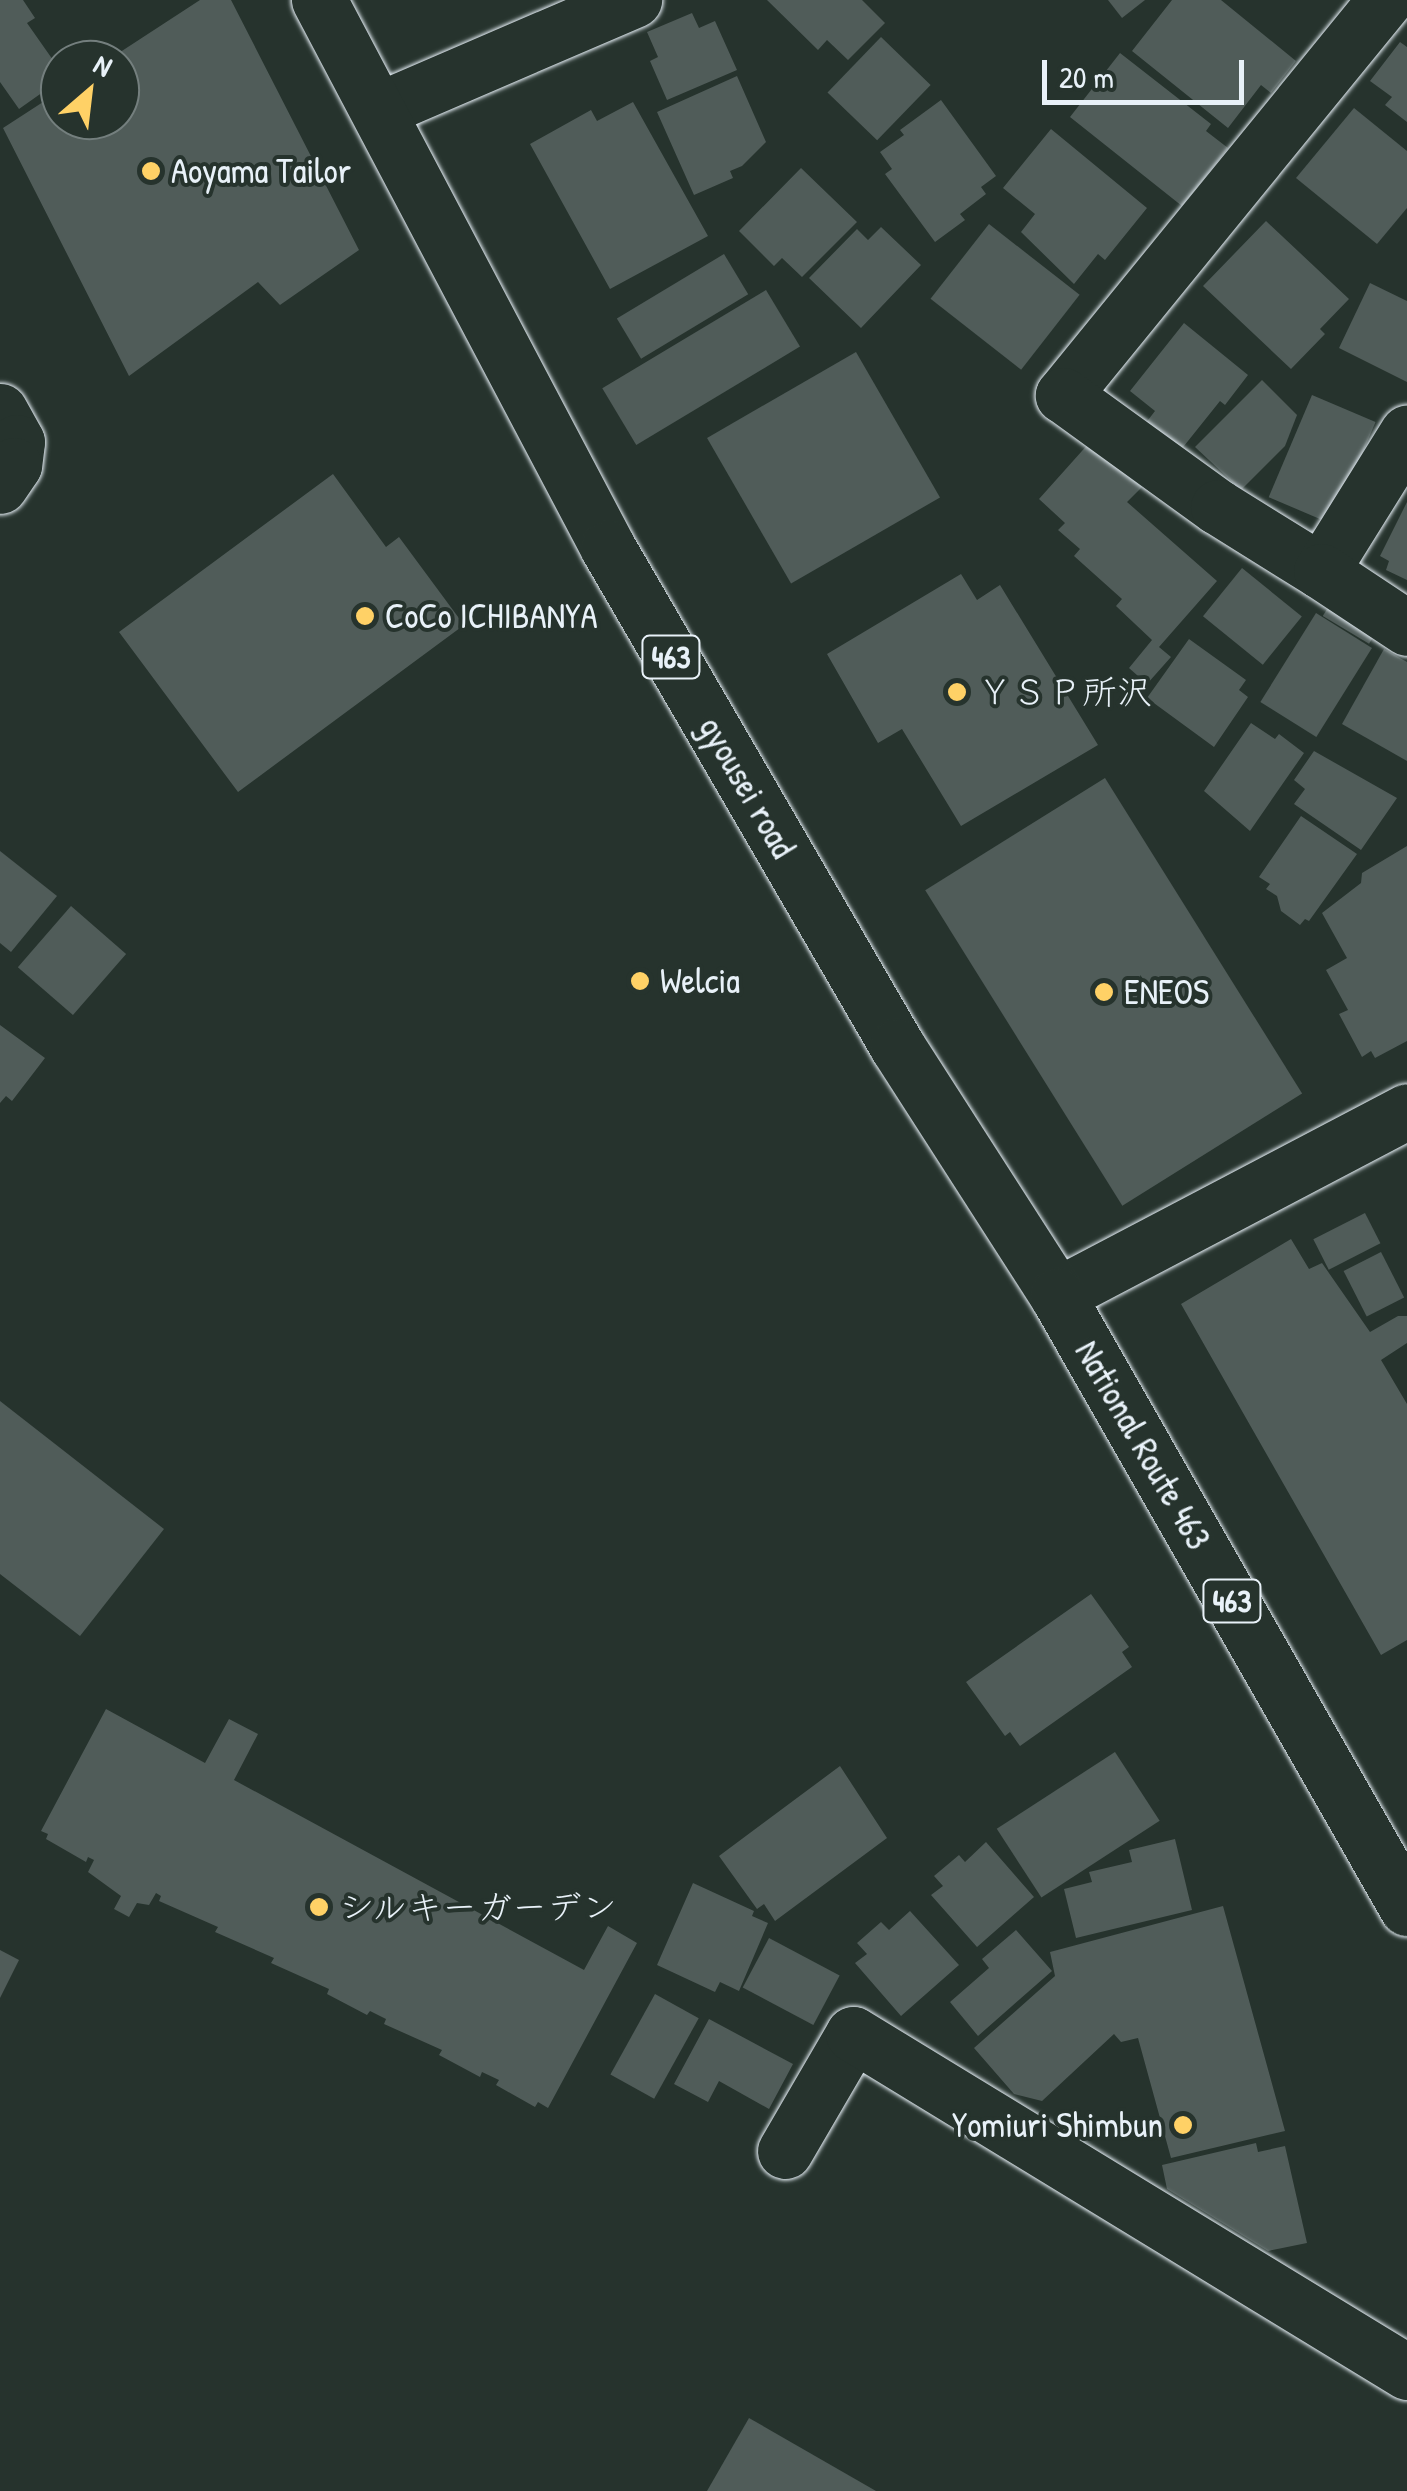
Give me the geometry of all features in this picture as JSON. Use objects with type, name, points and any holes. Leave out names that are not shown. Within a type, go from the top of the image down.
[{"type":"main road","name":"gyousei road","points":[[319,0],[608,548],[898,1046],[1057,1294]]},
{"type":"main road","points":[[378,110],[634,0]]},
{"type":"main road","points":[[1386,0],[1063,396],[1218,507],[1407,628]]},
{"type":"main road","points":[[0,411],[17,442],[14,465],[0,486]]},
{"type":"main road","points":[[1321,571],[1407,433]]},
{"type":"main road","points":[[1057,1294],[1407,1110]]},
{"type":"main road","name":"National Route 463","points":[[1057,1294],[1407,1908]]},
{"type":"main road","points":[[785,2151],[854,2034],[1407,2372]]},
{"type":"building","points":[[0,0],[23,0],[35,18],[27,23],[40,42],[40,94],[19,109],[0,82]]},
{"type":"building","points":[[200,0],[231,0],[359,250],[280,305],[258,282],[129,376],[3,128],[40,104],[40,140],[140,140],[139,40]]},
{"type":"building","points":[[767,0],[862,0],[885,23],[848,60],[827,40],[818,50]]},
{"type":"building","points":[[1108,0],[1145,0],[1122,18]]},
{"type":"building","points":[[1172,0],[1221,0],[1296,61],[1271,93],[1261,85],[1228,128],[1132,51]]},
{"type":"building","points":[[692,13],[699,28],[715,21],[737,70],[667,100],[650,61],[658,57],[647,32]]},
{"type":"building","points":[[881,37],[931,85],[877,140],[828,92]]},
{"type":"building","points":[[1400,42],[1407,47],[1407,122],[1385,105],[1392,97],[1370,81]]},
{"type":"building","points":[[1120,53],[1211,124],[1206,131],[1228,148],[1182,206],[1070,117]]},
{"type":"building","points":[[737,76],[766,142],[742,166],[730,171],[733,178],[694,195],[657,112]]},
{"type":"building","points":[[941,100],[996,176],[981,187],[986,194],[960,214],[965,220],[935,242],[885,174],[892,169],[880,152],[904,135],[900,130]]},
{"type":"building","points":[[633,102],[708,236],[610,289],[530,144],[591,110],[597,121]]},
{"type":"building","points":[[1354,108],[1407,151],[1407,208],[1377,244],[1296,178]]},
{"type":"building","points":[[1051,129],[1147,208],[1105,260],[1098,254],[1074,284],[1021,232],[1035,214],[1003,188]]},
{"type":"building","points":[[801,168],[857,222],[802,277],[782,258],[774,266],[739,231]]},
{"type":"building","points":[[1266,221],[1349,299],[1320,329],[1325,334],[1291,369],[1203,286]]},
{"type":"building","points":[[989,224],[1080,295],[1021,370],[931,299]]},
{"type":"building","points":[[881,227],[921,265],[861,328],[809,278],[857,229],[868,240]]},
{"type":"building","points":[[724,254],[748,294],[641,359],[617,318]]},
{"type":"building","points":[[1370,283],[1407,301],[1407,382],[1339,348]]},
{"type":"building","points":[[766,290],[800,347],[636,445],[602,388]]},
{"type":"building","points":[[1184,323],[1248,375],[1225,405],[1220,401],[1180,451],[1145,424],[1155,411],[1130,391]]},
{"type":"building","points":[[856,352],[940,497],[791,583],[707,438]]},
{"type":"building","points":[[1262,380],[1297,415],[1285,446],[1241,490],[1195,447]]},
{"type":"building","points":[[1312,395],[1376,422],[1332,524],[1269,497]]},
{"type":"building","points":[[1090,442],[1142,487],[1127,502],[1217,581],[1159,647],[1171,657],[1147,684],[1129,668],[1152,640],[1116,606],[1122,599],[1074,556],[1080,549],[1058,530],[1065,523],[1039,499]]},
{"type":"building","points":[[333,474],[386,547],[399,537],[464,625],[238,792],[119,632]]},
{"type":"building","points":[[1407,502],[1407,580],[1386,570],[1389,561],[1380,556]]},
{"type":"building","points":[[1242,568],[1302,616],[1263,665],[1203,616]]},
{"type":"building","name":"ＹＳＰ所沢","points":[[961,574],[977,600],[1000,585],[1098,745],[961,826],[902,729],[878,743],[827,654]]},
{"type":"building","points":[[1330,604],[1376,632],[1369,644],[1323,616]]},
{"type":"building","points":[[1316,613],[1372,648],[1316,737],[1260,702]]},
{"type":"building","points":[[1189,639],[1246,680],[1239,690],[1248,697],[1214,747],[1147,698]]},
{"type":"building","points":[[1384,649],[1407,662],[1407,761],[1342,724]]},
{"type":"building","points":[[1251,723],[1275,739],[1279,734],[1304,753],[1250,831],[1204,791]]},
{"type":"building","points":[[1314,751],[1397,798],[1361,850],[1294,804],[1305,789],[1294,780]]},
{"type":"building","points":[[1105,778],[1302,1093],[1122,1206],[925,890]]},
{"type":"building","points":[[1301,816],[1357,854],[1309,921],[1305,919],[1300,925],[1281,911],[1277,896],[1266,889],[1270,884],[1259,877]]},
{"type":"building","points":[[1407,846],[1407,1041],[1375,1058],[1371,1051],[1362,1057],[1339,1014],[1348,1010],[1326,970],[1347,958],[1322,913],[1361,883],[1362,873]]},
{"type":"building","points":[[0,851],[57,896],[11,952],[0,943]]},
{"type":"building","points":[[71,906],[126,954],[73,1015],[18,967]]},
{"type":"building","points":[[0,1025],[45,1058],[12,1101],[6,1096],[0,1103]]},
{"type":"building","points":[[1365,1213],[1380,1243],[1329,1270],[1313,1239]]},
{"type":"building","points":[[1291,1239],[1309,1269],[1322,1263],[1370,1332],[1398,1316],[1407,1316],[1407,1343],[1381,1360],[1407,1404],[1407,1640],[1381,1655],[1181,1304]]},
{"type":"building","points":[[1381,1252],[1404,1297],[1367,1317],[1344,1271]]},
{"type":"building","points":[[0,1401],[164,1529],[80,1636],[0,1574]]},
{"type":"building","points":[[1091,1594],[1129,1647],[1122,1652],[1132,1667],[1020,1746],[1010,1732],[1005,1736],[966,1682]]},
{"type":"building","name":"シルキーガーデン","points":[[106,1709],[205,1763],[229,1719],[258,1734],[234,1780],[584,1970],[608,1926],[637,1943],[548,2108],[538,2102],[535,2107],[496,2085],[499,2080],[482,2072],[480,2077],[439,2055],[442,2050],[384,2024],[386,2019],[370,2011],[367,2015],[327,1994],[329,1989],[271,1963],[274,1958],[215,1932],[218,1927],[159,1901],[161,1896],[156,1893],[149,1905],[137,1903],[129,1917],[114,1909],[121,1896],[88,1872],[94,1860],[88,1857],[86,1862],[46,1839],[48,1834],[41,1831]]},
{"type":"building","points":[[1115,1752],[1160,1821],[1041,1898],[997,1829]]},
{"type":"building","points":[[840,1766],[887,1838],[775,1921],[764,1904],[757,1909],[719,1856]]},
{"type":"building","points":[[1175,1839],[1192,1910],[1076,1938],[1064,1889],[1092,1882],[1089,1872],[1132,1862],[1129,1850]]},
{"type":"building","points":[[986,1842],[1034,1897],[977,1947],[931,1895],[943,1886],[934,1876],[959,1855],[965,1862]]},
{"type":"building","points":[[693,1883],[754,1911],[752,1916],[768,1923],[739,1991],[720,1982],[715,1992],[657,1965]]},
{"type":"building","points":[[1223,1906],[1285,2131],[1171,2158],[1138,2038],[1121,2042],[1114,2034],[1042,2101],[1014,2094],[974,2048],[1055,1976],[1050,1952]]},
{"type":"building","points":[[910,1911],[959,1965],[901,2016],[855,1963],[867,1954],[857,1943],[881,1922],[889,1930]]},
{"type":"building","points":[[1016,1930],[1052,1971],[978,2036],[950,2002],[989,1968],[982,1959]]},
{"type":"building","points":[[769,1938],[840,1976],[813,2025],[743,1987]]},
{"type":"building","points":[[0,1950],[19,1960],[0,1998]]},
{"type":"building","points":[[655,1994],[699,2018],[654,2099],[610,2074]]},
{"type":"building","points":[[709,2019],[793,2064],[769,2109],[719,2081],[708,2102],[674,2084]]},
{"type":"building","points":[[1256,2143],[1258,2152],[1285,2146],[1307,2243],[1268,2251],[1167,2189],[1162,2165]]},
{"type":"building","points":[[749,2418],[876,2491],[707,2491]]},
{"type":"place","name":"Aoyama Tailor","points":[[151,171]]},
{"type":"place","name":"CoCo ICHIBANYA","points":[[365,616]]},
{"type":"place","name":"ＹＳＰ所沢","points":[[957,692]]},
{"type":"place","name":"Welcia","points":[[640,981]]},
{"type":"place","name":"ENEOS","points":[[1104,992]]},
{"type":"place","name":"シルキーガーデン","points":[[319,1907]]},
{"type":"place","name":"Yomiuri Shimbun","points":[[1183,2125]]}]
